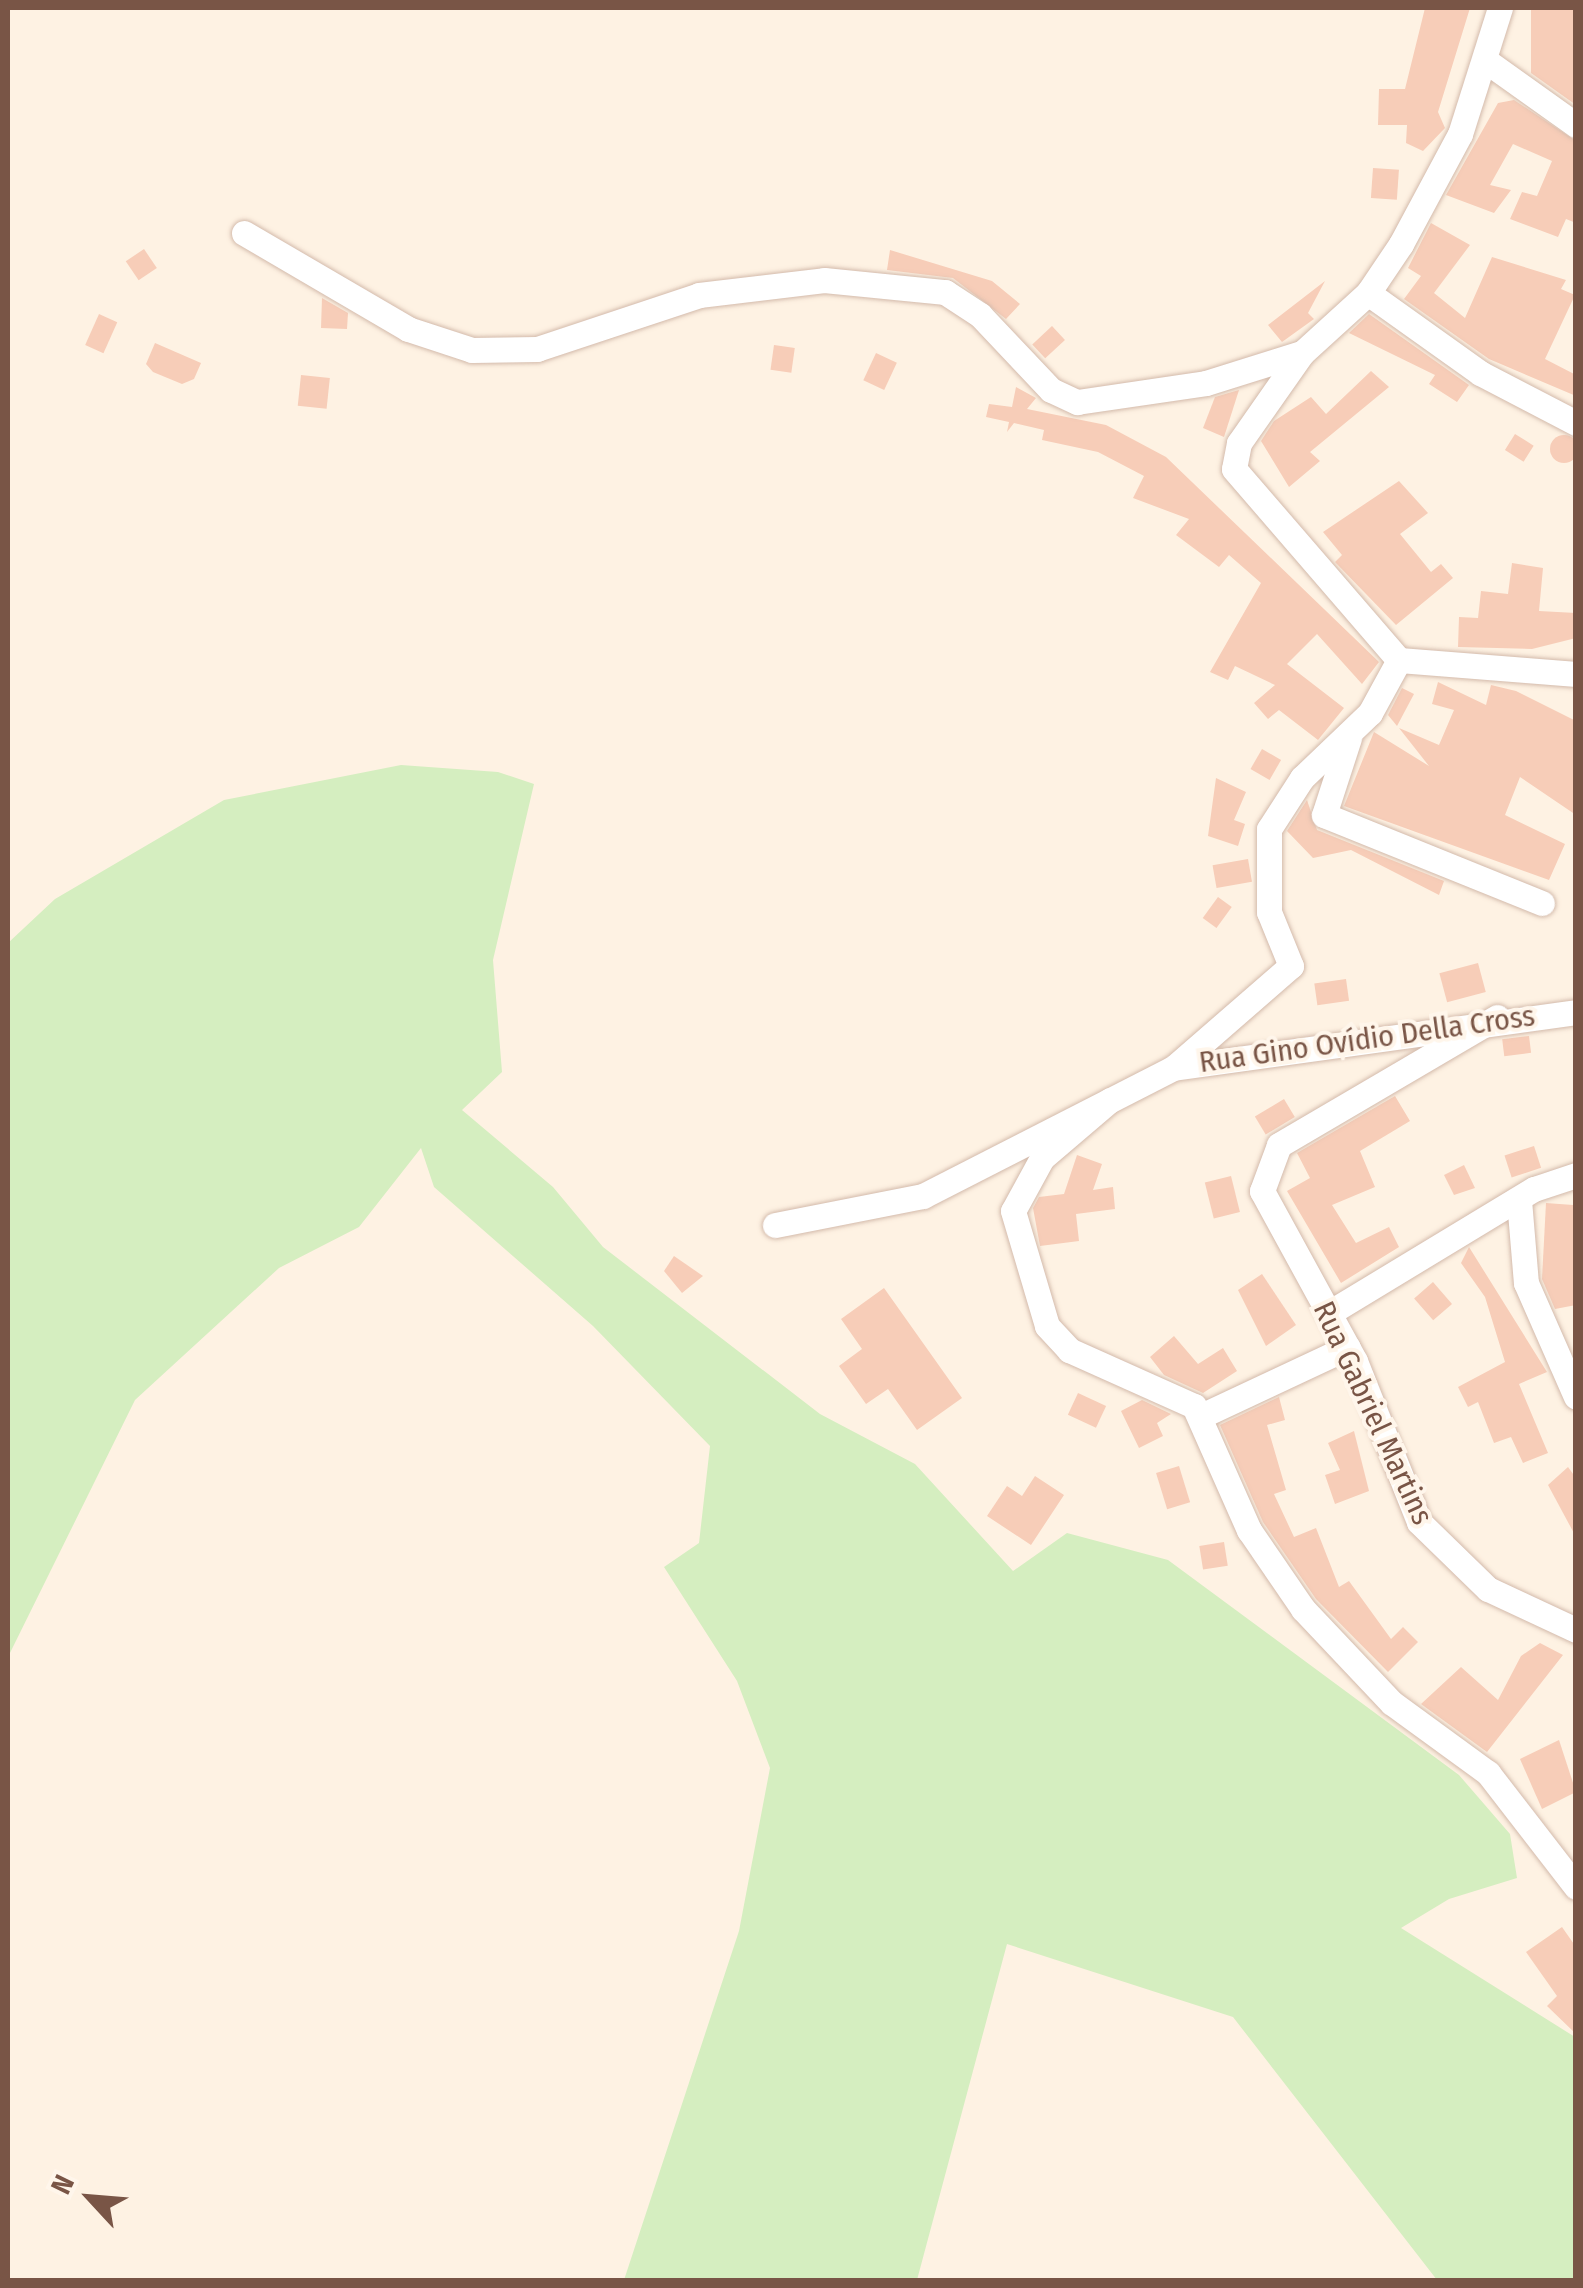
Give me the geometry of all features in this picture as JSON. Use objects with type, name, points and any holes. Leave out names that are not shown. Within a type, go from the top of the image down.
[{"type":"street","points":[[1500,8],[1490,63],[1450,154],[1368,293],[1302,353],[1239,443],[1234,470],[1245,492],[1398,660],[1576,674]]},
{"type":"street","points":[[1490,63],[1576,125]]},
{"type":"street","points":[[244,234],[408,329],[472,350],[537,349],[699,294],[824,280],[945,292],[980,314],[1051,390],[1077,402],[1206,383],[1302,353]]},
{"type":"street","points":[[1368,293],[1480,373],[1576,424]]},
{"type":"street","points":[[1173,1068],[1291,966],[1269,912],[1267,840],[1286,796],[1350,733],[1398,660]]},
{"type":"street","points":[[1350,733],[1323,806],[1331,820],[1542,902]]},
{"type":"street","name":"Rua Gino Ovídio Della Cross","points":[[775,1225],[923,1196],[1173,1068],[1497,1017],[1576,1012]]},
{"type":"street","name":"Rua Gabriel Martins","points":[[1497,1017],[1313,1120],[1265,1164],[1270,1217],[1348,1347],[1406,1498],[1438,1547],[1488,1589],[1576,1630]]},
{"type":"street","points":[[1110,1100],[1042,1158],[1013,1211],[1028,1279],[1057,1341],[1175,1392],[1202,1416],[1242,1517],[1303,1609],[1392,1704],[1488,1773],[1576,1888]]},
{"type":"street","points":[[1329,1313],[1519,1200],[1576,1175]]},
{"type":"street","points":[[1519,1200],[1526,1283],[1576,1397]]},
{"type":"street","points":[[1202,1416],[1348,1347]]},
{"type":"green space","points":[[401,765],[498,772],[534,784],[493,960],[502,1072],[462,1110],[553,1187],[603,1247],[820,1414],[915,1464],[1013,1571],[1067,1533],[1168,1560],[1459,1775],[1510,1834],[1517,1878],[1449,1899],[1401,1928],[1575,2037],[1575,2280],[1437,2280],[1233,2017],[1007,1944],[917,2280],[624,2280],[739,1931],[770,1768],[737,1681],[664,1567],[699,1543],[710,1446],[593,1326],[434,1187],[421,1148],[359,1227],[279,1268],[135,1400],[8,1657],[8,943],[55,899],[224,800]]},
{"type":"building","points":[[1425,8],[1470,8],[1438,112],[1445,128],[1423,151],[1406,143],[1407,125],[1378,125],[1379,89],[1405,89]]},
{"type":"building","points":[[1531,8],[1573,8],[1576,105],[1531,73]]},
{"type":"building","points":[[1514,100],[1576,141],[1576,223],[1566,219],[1558,237],[1510,219],[1522,192],[1537,196],[1552,161],[1513,144],[1490,185],[1511,190],[1494,213],[1446,195],[1498,103]]},
{"type":"building","points":[[1373,168],[1399,170],[1397,200],[1371,198]]},
{"type":"building","points":[[1431,223],[1470,245],[1434,293],[1465,318],[1492,257],[1566,280],[1561,289],[1575,295],[1545,359],[1576,375],[1576,396],[1489,359],[1404,299],[1421,276],[1408,268]]},
{"type":"building","points":[[144,249],[157,268],[139,280],[126,261]]},
{"type":"building","points":[[890,250],[992,281],[1020,304],[1006,319],[953,278],[887,270]]},
{"type":"building","points":[[1325,281],[1308,313],[1314,319],[1282,342],[1268,325]]},
{"type":"building","points":[[322,298],[348,313],[347,329],[321,328]]},
{"type":"building","points":[[99,314],[117,322],[103,353],[85,345]]},
{"type":"building","points":[[1369,314],[1469,385],[1457,402],[1429,384],[1435,375],[1349,333]]},
{"type":"building","points":[[1052,326],[1065,340],[1045,358],[1032,344]]},
{"type":"building","points":[[155,343],[201,363],[194,379],[182,384],[153,372],[146,364]]},
{"type":"building","points":[[774,345],[795,348],[791,373],[771,370]]},
{"type":"building","points":[[876,353],[897,363],[884,390],[863,380]]},
{"type":"building","points":[[1371,371],[1389,387],[1310,452],[1320,461],[1289,487],[1261,441],[1274,421],[1311,397],[1326,414]]},
{"type":"building","points":[[301,375],[330,378],[327,409],[298,406]]},
{"type":"building","points":[[1016,387],[1036,398],[1027,409],[1106,425],[1166,457],[1379,662],[1362,684],[1317,634],[1287,664],[1344,708],[1318,740],[1279,710],[1268,719],[1254,703],[1275,685],[1235,666],[1228,680],[1210,672],[1261,583],[1229,555],[1219,567],[1176,535],[1189,519],[1133,498],[1144,476],[1098,452],[1042,440],[1044,430],[1014,423],[1007,432],[1009,422],[986,417],[989,404],[1012,407]]},
{"type":"building","points":[[1239,390],[1224,437],[1203,428],[1215,397]]},
{"type":"building","points":[[1515,434],[1534,446],[1524,462],[1505,450]]},
{"type":"building","points":[[1564,435],[1574,439],[1578,449],[1574,459],[1564,463],[1554,459],[1550,449],[1554,439]]},
{"type":"building","points":[[1399,481],[1428,513],[1400,534],[1431,572],[1441,564],[1453,578],[1396,625],[1335,562],[1342,555],[1323,532]]},
{"type":"building","points":[[1512,563],[1543,568],[1539,611],[1576,613],[1576,638],[1532,649],[1458,647],[1459,617],[1478,618],[1481,591],[1508,594]]},
{"type":"building","points":[[1438,682],[1486,705],[1491,685],[1516,691],[1576,721],[1576,815],[1520,777],[1505,815],[1565,844],[1549,880],[1344,806],[1374,732],[1429,766],[1399,728],[1439,745],[1454,710],[1432,704]]},
{"type":"building","points":[[1402,688],[1414,694],[1397,726],[1388,715]]},
{"type":"building","points":[[1262,749],[1281,760],[1270,780],[1250,769]]},
{"type":"building","points":[[1216,778],[1246,792],[1234,820],[1245,824],[1238,846],[1208,836]]},
{"type":"building","points":[[1307,800],[1317,830],[1444,881],[1439,895],[1351,850],[1313,858],[1287,831]]},
{"type":"building","points":[[1248,859],[1252,882],[1217,888],[1213,865]]},
{"type":"building","points":[[1218,897],[1232,907],[1216,928],[1203,918]]},
{"type":"building","points":[[1478,963],[1486,992],[1447,1002],[1439,973]]},
{"type":"building","points":[[1346,979],[1349,1001],[1317,1005],[1314,983]]},
{"type":"building","points":[[1529,1036],[1531,1053],[1504,1056],[1502,1039]]},
{"type":"building","points":[[1395,1096],[1410,1121],[1360,1151],[1375,1187],[1332,1205],[1356,1243],[1389,1227],[1399,1247],[1341,1283],[1287,1191],[1310,1178],[1297,1153]]},
{"type":"building","points":[[1284,1099],[1295,1117],[1266,1135],[1255,1117]]},
{"type":"building","points":[[1534,1146],[1541,1168],[1512,1177],[1505,1156]]},
{"type":"building","points":[[1077,1155],[1102,1164],[1093,1190],[1113,1187],[1115,1209],[1076,1214],[1079,1241],[1040,1246],[1033,1208],[1039,1197],[1064,1194]]},
{"type":"building","points":[[1464,1165],[1475,1188],[1454,1195],[1444,1175]]},
{"type":"building","points":[[1231,1176],[1240,1212],[1214,1218],[1205,1183]]},
{"type":"building","points":[[1546,1203],[1573,1205],[1576,1305],[1555,1309],[1542,1279]]},
{"type":"building","points":[[1469,1247],[1547,1372],[1519,1384],[1548,1453],[1523,1463],[1511,1437],[1494,1443],[1478,1402],[1468,1407],[1458,1387],[1505,1362],[1485,1297],[1461,1263]]},
{"type":"building","points":[[674,1256],[703,1276],[682,1293],[664,1271]]},
{"type":"building","points":[[1262,1274],[1296,1325],[1266,1346],[1238,1290]]},
{"type":"building","points":[[1433,1282],[1452,1304],[1433,1320],[1414,1298]]},
{"type":"building","points":[[884,1288],[962,1398],[917,1430],[888,1389],[866,1404],[839,1366],[862,1349],[841,1319]]},
{"type":"building","points":[[1174,1336],[1198,1364],[1223,1348],[1237,1371],[1203,1393],[1164,1375],[1150,1357]]},
{"type":"building","points":[[1078,1393],[1106,1406],[1096,1428],[1068,1415]]},
{"type":"building","points":[[1279,1397],[1285,1420],[1267,1425],[1286,1490],[1274,1494],[1294,1537],[1316,1528],[1339,1587],[1349,1581],[1391,1639],[1403,1627],[1418,1642],[1388,1672],[1316,1599],[1263,1522],[1220,1425]]},
{"type":"building","points":[[1142,1400],[1171,1414],[1157,1423],[1163,1436],[1139,1448],[1121,1411]]},
{"type":"building","points":[[1354,1431],[1369,1491],[1335,1504],[1325,1475],[1340,1470],[1328,1443]]},
{"type":"building","points":[[1179,1466],[1190,1502],[1167,1509],[1156,1473]]},
{"type":"building","points":[[1568,1467],[1576,1478],[1576,1537],[1548,1485]]},
{"type":"building","points":[[1035,1476],[1064,1495],[1031,1545],[987,1516],[1007,1486],[1022,1496]]},
{"type":"building","points":[[1224,1542],[1228,1566],[1203,1570],[1199,1546]]},
{"type":"building","points":[[1540,1643],[1563,1655],[1487,1752],[1421,1704],[1461,1667],[1498,1700],[1521,1656]]},
{"type":"building","points":[[1559,1740],[1576,1792],[1542,1809],[1520,1759]]},
{"type":"building","points":[[1562,1927],[1576,1947],[1576,2034],[1547,2006],[1557,1996],[1526,1952]]}]
